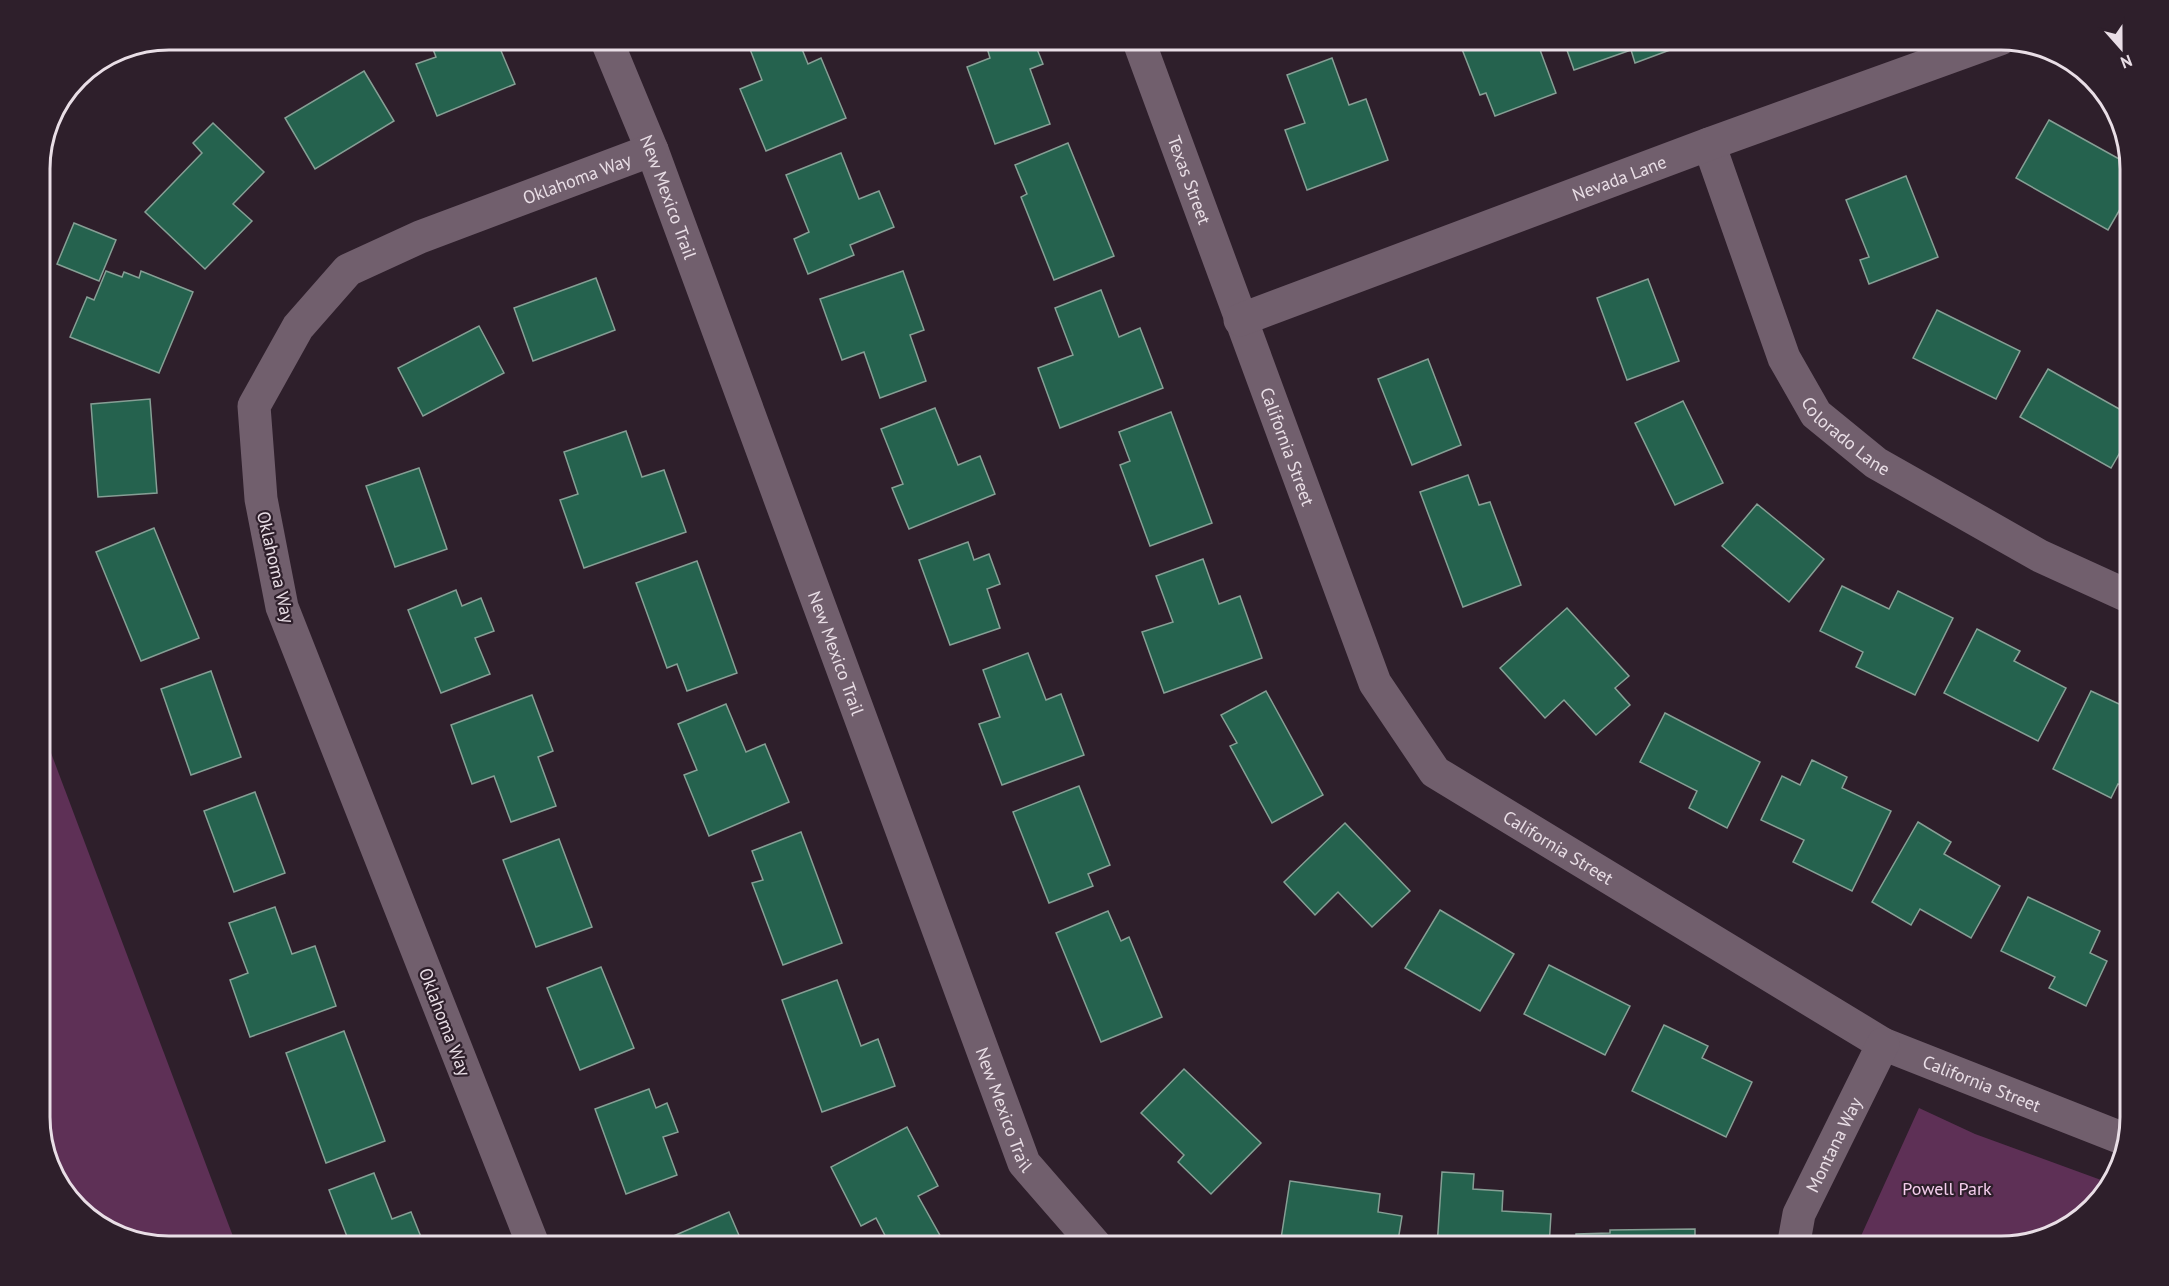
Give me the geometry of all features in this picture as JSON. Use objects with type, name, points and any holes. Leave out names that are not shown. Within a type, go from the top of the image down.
[{"type":"street","name":"New Mexico Trail","points":[[611,50],[652,150],[1024,1163],[1087,1236]]},
{"type":"street","name":"Texas Street","points":[[1142,50],[1240,320]]},
{"type":"street","name":"Nevada Lane","points":[[1240,320],[1709,144],[1970,50]]},
{"type":"street","name":"Colorado Lane","points":[[1709,144],[1784,357],[1816,414],[1876,463],[2040,556],[2119,592]]},
{"type":"street","name":"Oklahoma Way","points":[[530,1236],[282,608],[261,499],[254,406],[298,327],[348,270],[420,237],[652,150]]},
{"type":"street","name":"California Street","points":[[1240,320],[1375,683],[1435,772],[1883,1044],[2117,1136]]},
{"type":"street","name":"Montana Way","points":[[1796,1236],[1799,1214],[1883,1044]]},
{"type":"green space","points":[[50,750],[233,1236],[153,1235],[137,1232],[109,1221],[84,1202],[74,1190],[56,1156],[50,1126]]},
{"type":"green space","name":"Powell Park","points":[[1919,1108],[1975,1134],[2102,1180],[2085,1202],[2073,1212],[2060,1221],[2032,1232],[2001,1236],[1861,1236]]},
{"type":"building","points":[[433,50],[501,50],[515,84],[437,116],[416,64],[436,57]]},
{"type":"building","points":[[750,50],[802,50],[808,64],[821,58],[846,118],[766,151],[740,89],[762,80]]},
{"type":"building","points":[[988,50],[1037,50],[1043,64],[1030,69],[1050,124],[995,144],[967,67],[990,58]]},
{"type":"building","points":[[1462,50],[1540,50],[1556,93],[1495,116],[1486,93],[1480,95]]},
{"type":"building","points":[[1567,50],[1631,50],[1574,70]]},
{"type":"building","points":[[1631,50],[1670,50],[1635,63]]},
{"type":"building","points":[[1332,58],[1349,105],[1366,99],[1388,160],[1307,190],[1285,130],[1305,123],[1287,75]]},
{"type":"building","points":[[364,71],[394,121],[315,169],[285,118]]},
{"type":"building","points":[[2049,120],[2119,159],[2119,211],[2108,230],[2016,178]]},
{"type":"building","points":[[213,123],[264,172],[233,204],[252,221],[205,269],[145,212],[202,153],[193,143]]},
{"type":"building","points":[[1068,143],[1114,256],[1054,280],[1021,197],[1027,194],[1015,165]]},
{"type":"building","points":[[841,153],[859,199],[879,191],[894,227],[850,245],[854,255],[808,274],[794,239],[809,232],[786,175]]},
{"type":"building","points":[[1906,176],[1938,257],[1869,284],[1860,260],[1869,257],[1846,200]]},
{"type":"building","points":[[74,223],[116,240],[99,281],[57,264]]},
{"type":"building","points":[[106,271],[122,277],[124,272],[139,278],[141,271],[193,292],[159,373],[70,337],[87,297],[94,300]]},
{"type":"building","points":[[903,271],[924,330],[910,335],[926,381],[880,398],[864,352],[842,360],[820,299]]},
{"type":"building","points":[[596,278],[615,330],[533,361],[514,308]]},
{"type":"building","points":[[1648,279],[1679,361],[1627,380],[1597,298]]},
{"type":"building","points":[[1101,290],[1119,337],[1140,328],[1163,388],[1060,428],[1038,368],[1073,355],[1055,308]]},
{"type":"building","points":[[1937,310],[2020,351],[1996,399],[1913,358]]},
{"type":"building","points":[[479,326],[504,373],[423,416],[398,368]]},
{"type":"building","points":[[1428,359],[1461,445],[1412,465],[1378,379]]},
{"type":"building","points":[[2048,369],[2119,409],[2119,454],[2111,468],[2020,417]]},
{"type":"building","points":[[150,399],[157,493],[98,497],[91,404]]},
{"type":"building","points":[[1683,401],[1723,483],[1675,505],[1635,423]]},
{"type":"building","points":[[935,408],[958,465],[980,456],[995,494],[909,529],[892,488],[903,484],[881,429]]},
{"type":"building","points":[[1171,412],[1212,523],[1150,546],[1120,465],[1130,461],[1119,432]]},
{"type":"building","points":[[626,431],[642,477],[664,470],[686,532],[584,568],[560,500],[578,494],[564,452]]},
{"type":"building","points":[[419,468],[447,549],[395,567],[366,486]]},
{"type":"building","points":[[1468,475],[1479,505],[1490,502],[1521,585],[1463,607],[1420,492]]},
{"type":"building","points":[[1757,504],[1824,559],[1789,602],[1722,546]]},
{"type":"building","points":[[154,528],[199,638],[141,661],[96,552]]},
{"type":"building","points":[[968,542],[974,560],[989,554],[1000,584],[987,589],[1000,628],[950,645],[919,560]]},
{"type":"building","points":[[1203,559],[1219,604],[1240,596],[1262,658],[1164,693],[1142,632],[1173,622],[1156,576]]},
{"type":"building","points":[[697,561],[737,673],[687,691],[677,664],[667,668],[636,583]]},
{"type":"building","points":[[1842,586],[1889,609],[1898,591],[1953,618],[1915,695],[1856,667],[1863,652],[1820,631]]},
{"type":"building","points":[[456,590],[462,606],[481,598],[494,631],[475,638],[490,674],[441,693],[408,610]]},
{"type":"building","points":[[1567,608],[1629,676],[1615,688],[1630,705],[1596,735],[1564,700],[1545,718],[1500,668]]},
{"type":"building","points":[[1977,629],[2020,651],[2014,661],[2066,688],[2038,741],[1944,693]]},
{"type":"building","points":[[1028,653],[1046,700],[1061,694],[1084,755],[1002,785],[979,724],[1000,717],[983,670]]},
{"type":"building","points":[[211,671],[241,757],[191,775],[161,689]]},
{"type":"building","points":[[1266,691],[1323,795],[1272,823],[1230,746],[1237,743],[1221,715]]},
{"type":"building","points":[[2091,691],[2120,704],[2120,785],[2111,798],[2053,769]]},
{"type":"building","points":[[532,695],[553,751],[538,757],[556,806],[511,822],[494,776],[472,784],[451,725]]},
{"type":"building","points":[[726,704],[746,752],[765,744],[789,802],[709,836],[684,775],[697,770],[678,724]]},
{"type":"building","points":[[1665,713],[1760,762],[1727,828],[1689,808],[1697,791],[1640,762]]},
{"type":"building","points":[[1812,760],[1847,777],[1842,788],[1891,811],[1852,891],[1793,862],[1804,840],[1761,820],[1782,776],[1800,785]]},
{"type":"building","points":[[1079,786],[1110,865],[1088,874],[1093,886],[1049,903],[1013,812]]},
{"type":"building","points":[[255,792],[285,873],[234,892],[204,811]]},
{"type":"building","points":[[1918,822],[1951,842],[1944,854],[2000,886],[1971,938],[1920,909],[1911,925],[1872,902]]},
{"type":"building","points":[[1345,823],[1410,891],[1372,927],[1338,892],[1315,915],[1284,882]]},
{"type":"building","points":[[801,832],[842,943],[783,965],[752,883],[763,880],[752,851]]},
{"type":"building","points":[[559,839],[592,927],[536,947],[503,860]]},
{"type":"building","points":[[2028,897],[2100,931],[2090,953],[2107,961],[2086,1006],[2049,988],[2055,977],[2001,951]]},
{"type":"building","points":[[275,907],[292,954],[315,946],[336,1006],[250,1037],[230,980],[248,973],[229,923]]},
{"type":"building","points":[[1440,910],[1514,954],[1480,1011],[1405,968]]},
{"type":"building","points":[[1108,911],[1121,941],[1129,937],[1162,1017],[1101,1042],[1056,933]]},
{"type":"building","points":[[1549,965],[1630,1006],[1605,1055],[1524,1014]]},
{"type":"building","points":[[601,967],[634,1048],[580,1070],[547,988]]},
{"type":"building","points":[[837,980],[861,1046],[878,1039],[895,1086],[822,1112],[782,1000]]},
{"type":"building","points":[[1664,1025],[1708,1046],[1702,1058],[1752,1082],[1726,1137],[1632,1091]]},
{"type":"building","points":[[344,1031],[385,1141],[326,1163],[286,1053]]},
{"type":"building","points":[[1184,1069],[1261,1143],[1211,1194],[1178,1162],[1184,1155],[1141,1113]]},
{"type":"building","points":[[649,1089],[656,1108],[667,1103],[678,1132],[663,1137],[677,1175],[626,1194],[595,1109]]},
{"type":"building","points":[[907,1127],[938,1186],[918,1196],[940,1236],[885,1236],[876,1218],[861,1226],[831,1167]]},
{"type":"building","points":[[1442,1172],[1474,1174],[1473,1189],[1503,1191],[1502,1211],[1551,1214],[1550,1236],[1438,1236]]},
{"type":"building","points":[[374,1173],[392,1219],[411,1212],[421,1236],[347,1236],[329,1190]]},
{"type":"building","points":[[1290,1181],[1380,1194],[1378,1212],[1402,1216],[1399,1236],[1281,1236]]},
{"type":"building","points":[[729,1212],[739,1236],[673,1236]]},
{"type":"building","points":[[1695,1229],[1695,1236],[1576,1236],[1576,1234],[1610,1233],[1610,1230]]}]
